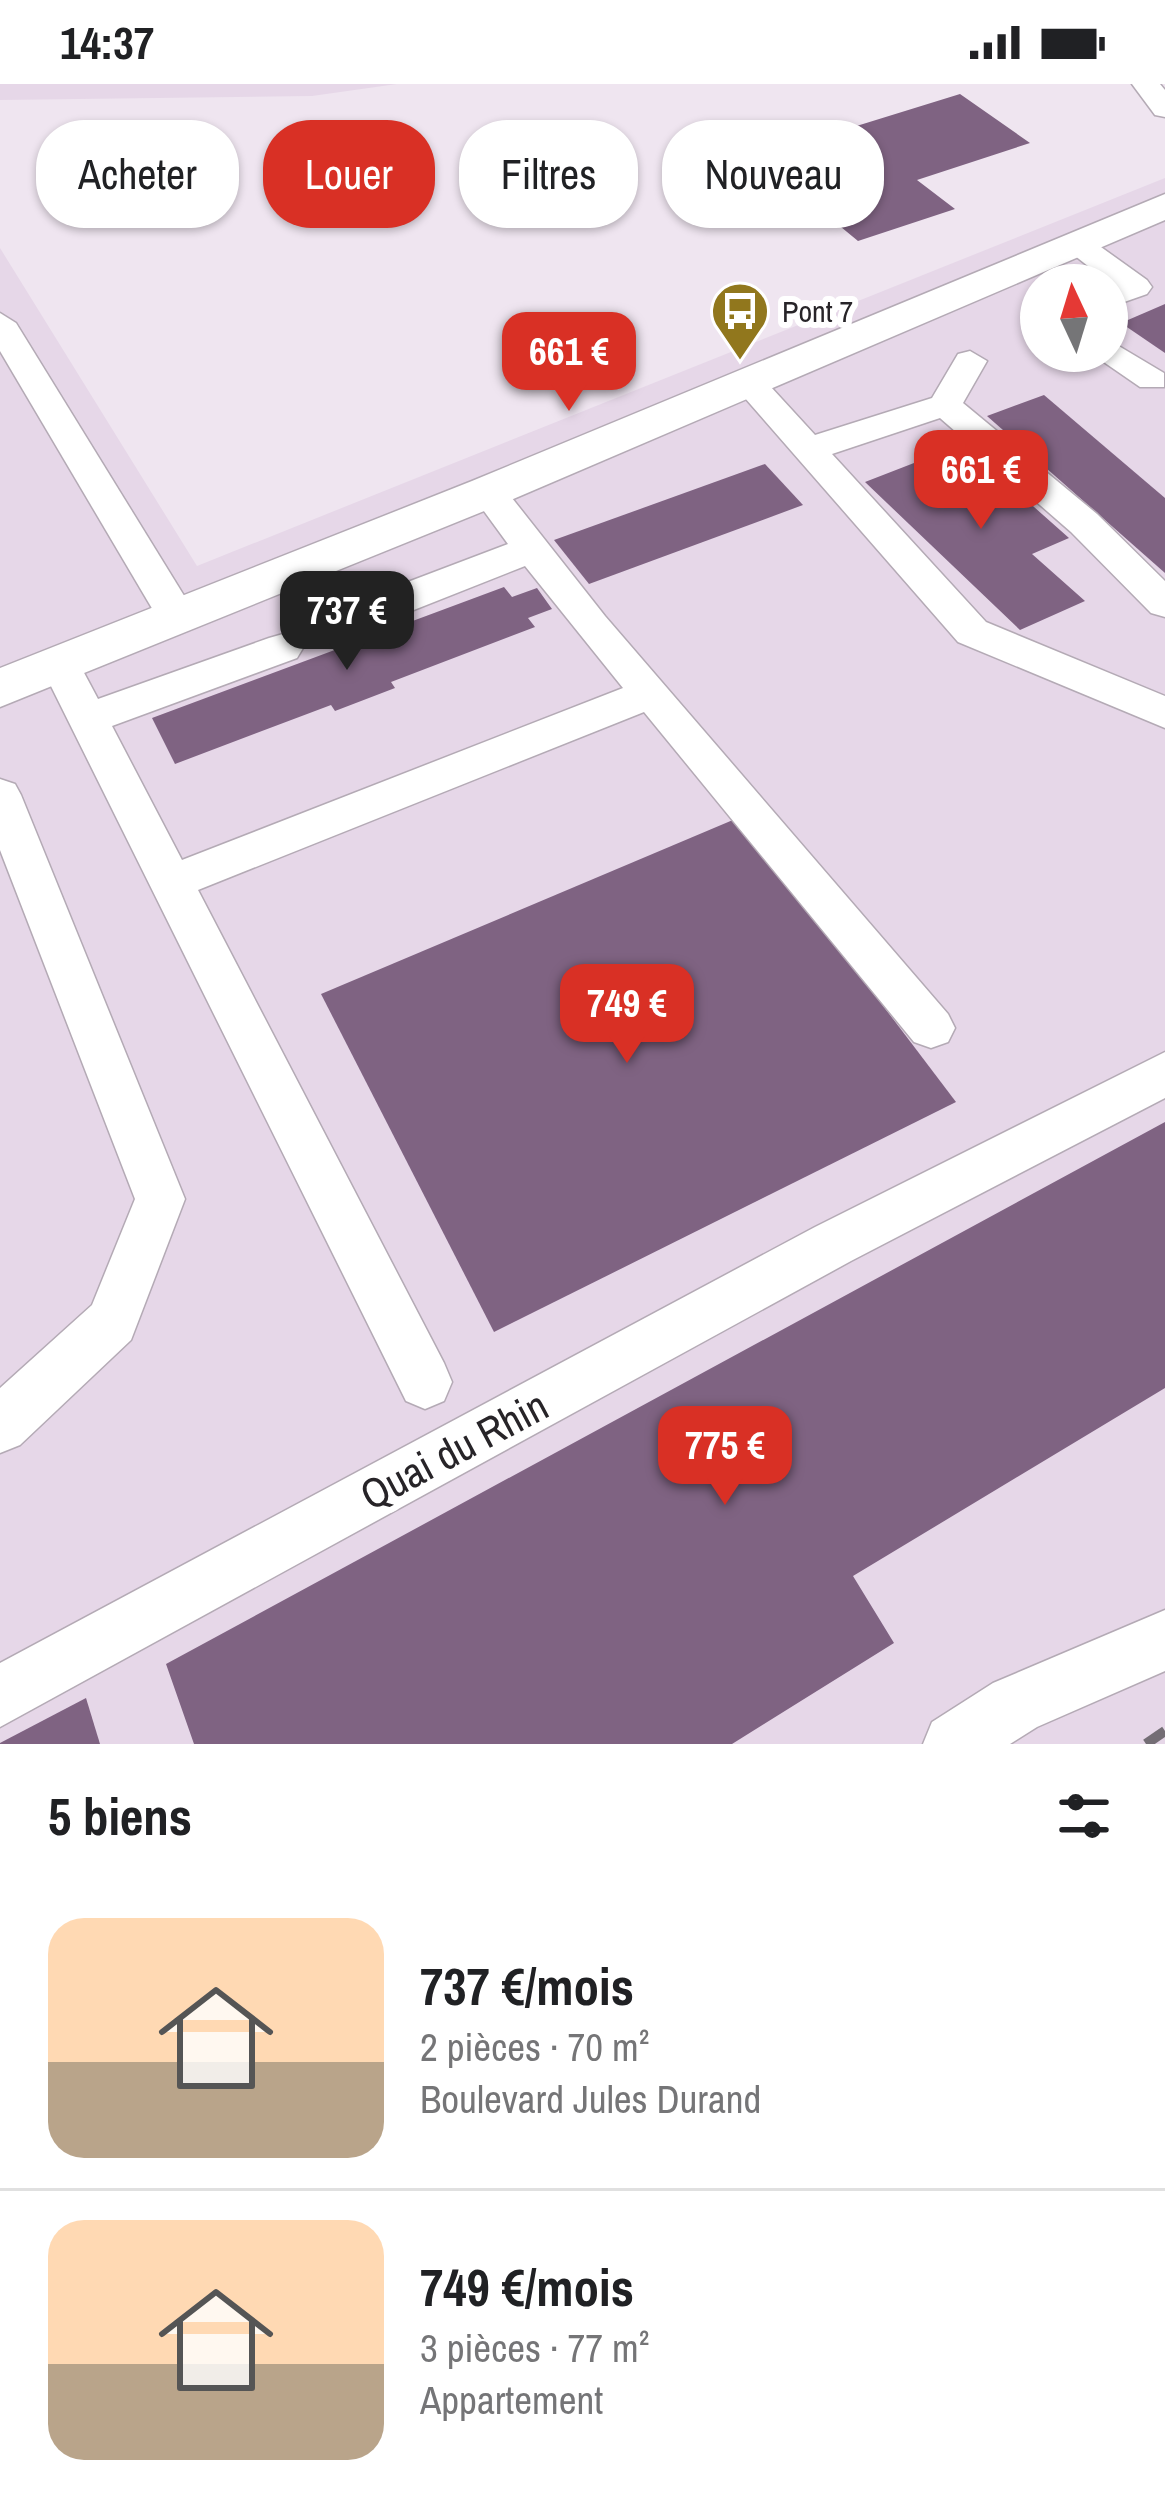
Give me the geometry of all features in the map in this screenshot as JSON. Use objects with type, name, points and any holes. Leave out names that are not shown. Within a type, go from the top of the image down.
[{"type":"main road","points":[[0,688],[488,492],[1165,206]]},
{"type":"lane","points":[[1146,84],[1165,109]]},
{"type":"lane","points":[[1076,244],[1104,264]]},
{"type":"lane","points":[[0,322],[177,617]]},
{"type":"lane","points":[[806,450],[945,405],[970,361]]},
{"type":"lane","points":[[1128,364],[1152,380]]},
{"type":"lane","points":[[748,382],[973,632],[1160,703]]},
{"type":"lane","points":[[945,405],[1084,523],[1165,604]]},
{"type":"lane","points":[[488,492],[931,1028]]},
{"type":"lane","points":[[377,609],[532,548]]},
{"type":"lane","points":[[88,719],[284,648]]},
{"type":"lane","points":[[60,664],[425,1382]]},
{"type":"lane","points":[[172,883],[651,693]]},
{"type":"lane","points":[[0,795],[160,1199],[112,1322],[0,1425]]},
{"type":"lane","name":"Quai du Rhin","points":[[0,1696],[833,1244],[1165,1073]]},
{"type":"lane","points":[[954,1744],[1015,1705],[1165,1640]]},
{"type":"shaded area","points":[[0,84],[397,84],[312,96],[0,100]]},
{"type":"shaded area","points":[[1165,178],[1165,1744],[0,1744],[0,248],[197,566]]},
{"type":"building","points":[[960,94],[1030,143],[917,180],[955,209],[858,241],[842,228],[884,228],[884,120],[876,120]]},
{"type":"building","points":[[1165,304],[1165,353],[1128,328],[1128,320]]},
{"type":"building","points":[[1044,395],[1165,498],[1165,573],[987,416]]},
{"type":"building","points":[[963,444],[1069,538],[1032,554],[1085,601],[1020,630],[865,482]]},
{"type":"building","points":[[765,464],[803,505],[589,584],[554,540]]},
{"type":"building","points":[[504,587],[512,597],[537,588],[552,609],[528,618],[535,627],[391,682],[395,688],[335,711],[331,705],[175,764],[152,718]]},
{"type":"building","points":[[740,817],[956,1102],[494,1332],[321,994]]},
{"type":"building","points":[[1165,1122],[1165,1388],[853,1576],[894,1643],[732,1744],[194,1744],[166,1664]]},
{"type":"building","points":[[86,1698],[100,1744],[0,1744],[0,1743]]},
{"type":"railway","points":[[1146,1744],[1165,1731]]},
{"type":"place","name":"Pont 7","points":[[740,362]]}]
